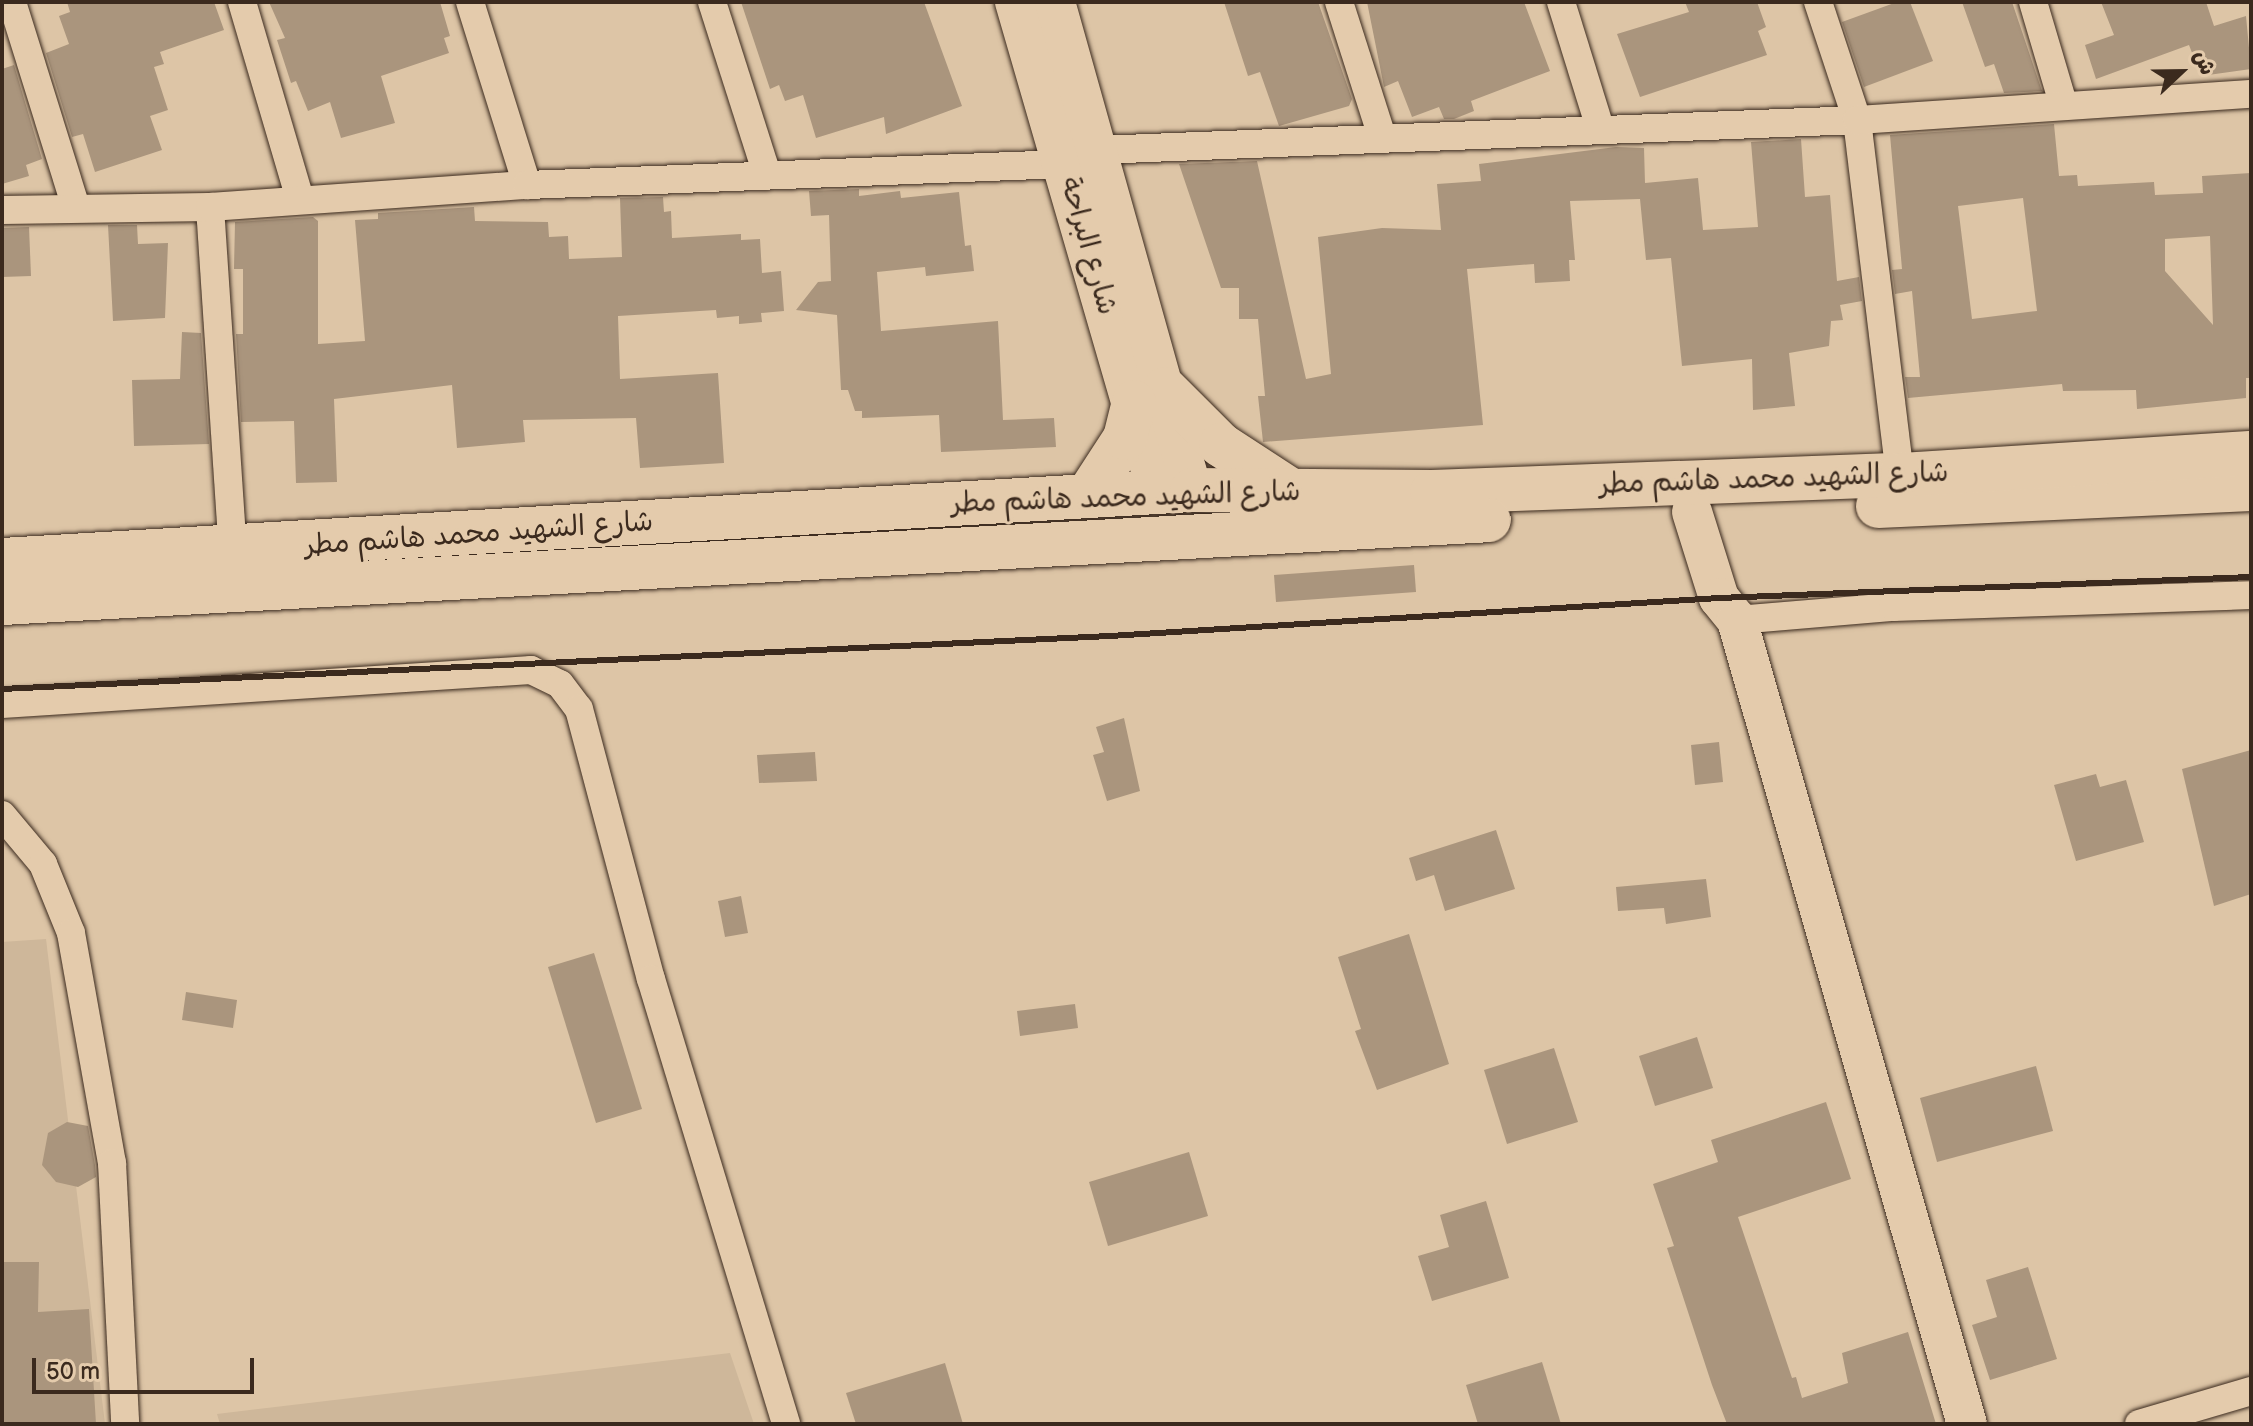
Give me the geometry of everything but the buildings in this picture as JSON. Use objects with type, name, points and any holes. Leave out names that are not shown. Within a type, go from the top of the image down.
[{"type":"main road","points":[[1088,495],[1149,396],[1290,490]]},
{"type":"main road","name":"شارع الشهيد محمد هاشم مطر","points":[[2,560],[233,550],[1175,490],[1432,492],[1900,475],[2251,453]]},
{"type":"main road","name":"شارع الشهيد محمد هاشم مطر","points":[[2,603],[767,564],[1080,541],[2251,489]]},
{"type":"street","points":[[12,2],[76,207]]},
{"type":"street","points":[[242,2],[300,199]]},
{"type":"street","points":[[470,2],[527,185]]},
{"type":"street","points":[[712,2],[767,174]]},
{"type":"street","name":"شارع البراحة","points":[[1015,2],[1080,157],[1175,490]]},
{"type":"street","name":"شارع البراحة","points":[[1055,2],[1080,157]]},
{"type":"street","points":[[1339,2],[1382,137]]},
{"type":"street","points":[[1561,2],[1600,128]]},
{"type":"street","points":[[1818,2],[1857,120],[1900,475]]},
{"type":"street","points":[[2033,2],[2063,103]]},
{"type":"street","points":[[2,210],[210,207],[527,185],[1080,157],[1382,137],[1857,120],[2063,103],[2251,94]]},
{"type":"street","points":[[210,207],[233,550]]},
{"type":"street","points":[[1692,512],[1719,598],[1737,620],[1967,1424]]},
{"type":"street","points":[[1737,620],[1893,607],[2251,595]]},
{"type":"street","points":[[2,704],[531,670],[560,684],[579,709],[651,979],[786,1424]]},
{"type":"street","points":[[2,815],[43,864],[71,933],[112,1163],[125,1424]]},
{"type":"street","points":[[2139,1424],[2251,1391]]},
{"type":"shaded area","points":[[46,939],[105,1424],[2,1424],[2,942]]},
{"type":"shaded area","points":[[730,1353],[754,1424],[220,1424],[217,1414]]},
{"type":"railway","points":[[2,689],[1110,636],[1719,598],[2251,577]]}]
